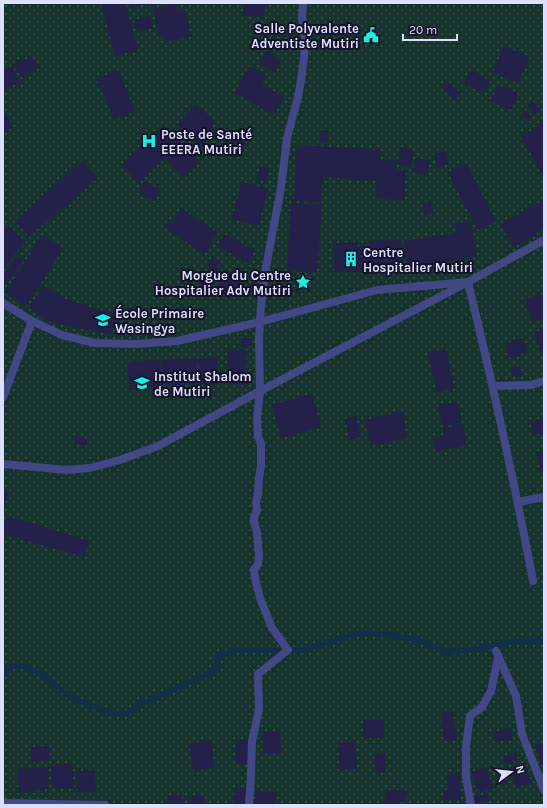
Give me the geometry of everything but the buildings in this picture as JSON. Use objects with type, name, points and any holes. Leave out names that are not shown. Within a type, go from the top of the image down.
[{"type":"street","points":[[249,805],[252,775],[252,741],[259,709],[258,674],[288,650],[272,628],[260,598],[254,570],[258,564],[259,555],[254,518],[257,510],[256,502],[259,477],[262,467],[261,444],[258,436],[257,419],[260,391],[259,339],[261,305],[288,138],[298,97],[304,58],[305,39],[302,18],[303,3]]},
{"type":"street","points":[[3,464],[67,470],[90,468],[120,460],[158,446],[468,282],[544,240]]},
{"type":"street","points":[[3,303],[32,321],[62,336],[94,343],[136,344],[177,341],[260,322],[377,290],[468,282]]},
{"type":"street","points":[[468,282],[493,386],[533,580]]},
{"type":"street","points":[[3,397],[32,321]]},
{"type":"street","points":[[493,386],[531,385],[544,381]]},
{"type":"street","points":[[518,502],[544,497]]},
{"type":"street","points":[[471,805],[466,777],[466,746],[470,716],[482,707],[491,691],[497,654],[516,696],[522,734],[544,790]]},
{"type":"street","points":[[3,803],[105,805]]},
{"type":"green space","points":[[3,3],[544,3],[544,805],[3,805]]},
{"type":"waterway","points":[[3,675],[8,667],[21,666],[44,675],[69,696],[104,711],[124,715],[145,702],[206,675],[216,668],[217,657],[234,650],[301,651],[361,632],[416,639],[445,652],[473,650],[521,640],[544,641]]},
{"type":"place","name":"Salle Polyvalente Adventiste Mutiri","points":[[371,35]]},
{"type":"place","name":"Poste de Santé EEERA Mutiri","points":[[149,141]]},
{"type":"place","name":"Centre Hospitalier Mutiri","points":[[351,259]]},
{"type":"place","name":"Morgue du Centre Hospitalier Adv Mutiri","points":[[303,282]]},
{"type":"place","name":"École Primaire Wasingya","points":[[103,320]]},
{"type":"place","name":"Institut Shalom de Mutiri","points":[[142,383]]}]
